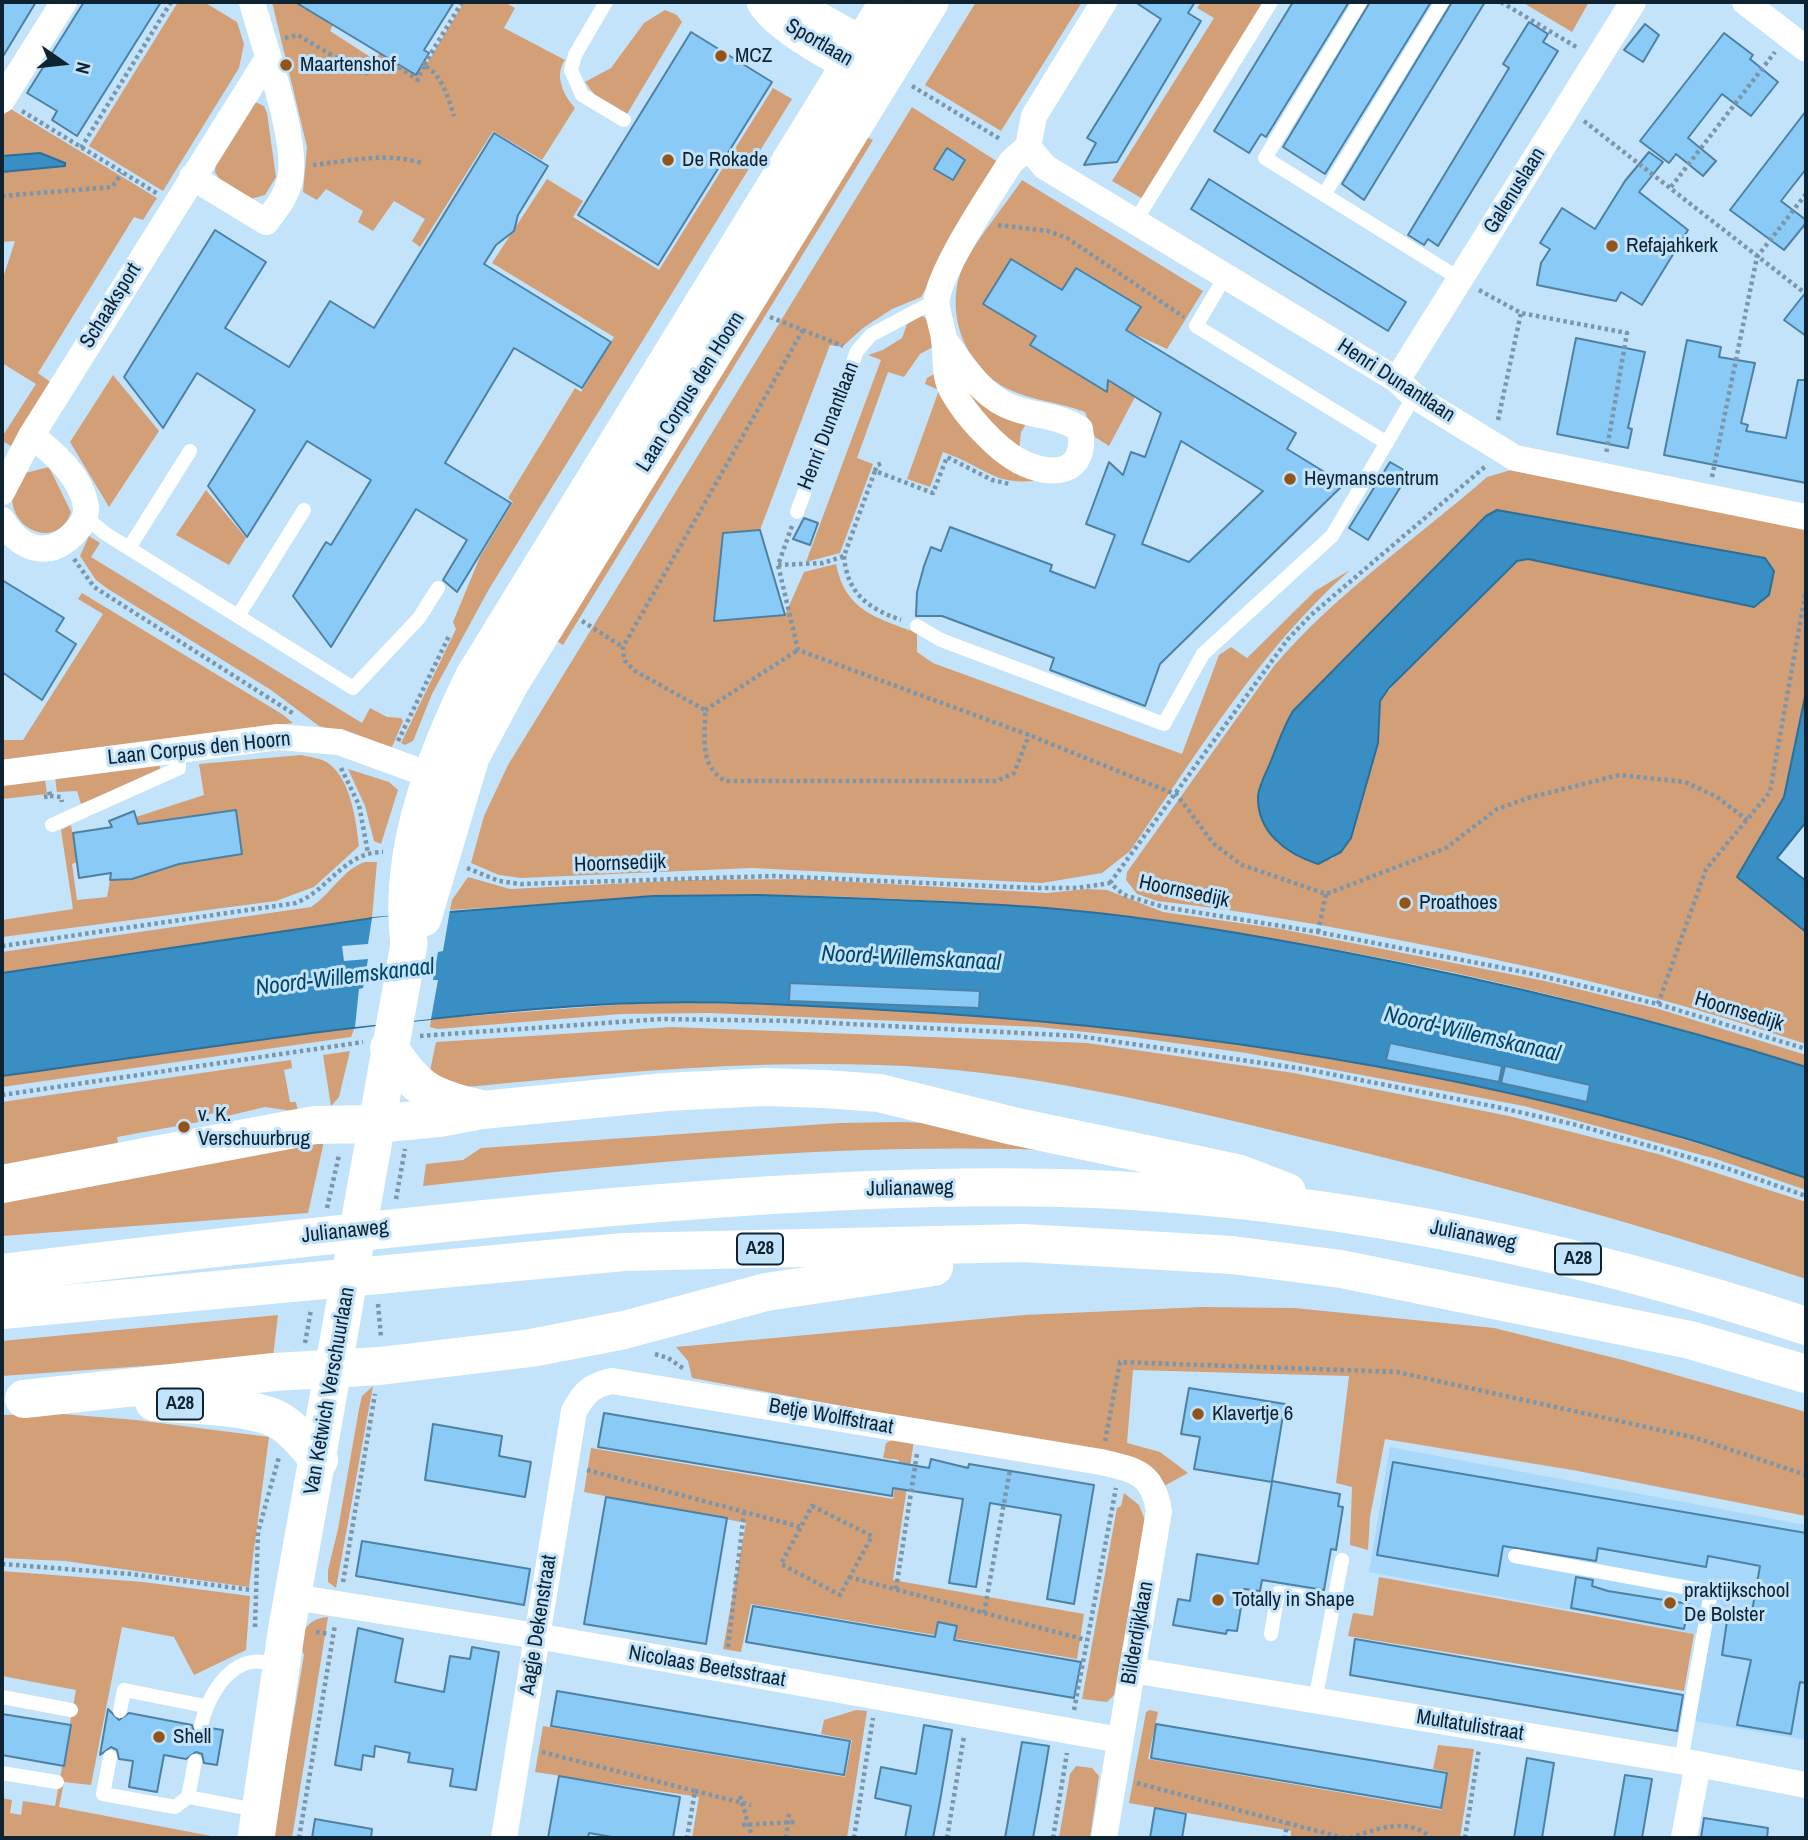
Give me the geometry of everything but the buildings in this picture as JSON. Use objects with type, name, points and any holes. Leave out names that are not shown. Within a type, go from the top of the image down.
[{"type":"highway","name":"A28","points":[[392,1037],[405,1072],[422,1090],[440,1100],[482,1110]]},
{"type":"highway","name":"A28","points":[[2,1184],[315,1125],[375,1124],[439,1118],[482,1110],[718,1089],[792,1088],[879,1093],[1013,1126],[1237,1173],[1345,1213]]},
{"type":"highway","name":"Julianaweg","points":[[2,1273],[413,1224],[746,1196],[908,1188],[1116,1190],[1345,1213],[1541,1249],[1699,1291],[1806,1326]]},
{"type":"highway","name":"A28","points":[[2,1310],[624,1252],[1023,1243],[1232,1255],[1341,1269],[1690,1340],[1806,1374]]},
{"type":"highway","name":"A28","points":[[13,1399],[274,1371],[380,1366],[561,1343],[818,1282],[1118,1248]]},
{"type":"highway","name":"A28","points":[[13,1399],[196,1405],[269,1416],[303,1440],[319,1460]]},
{"type":"main road","name":"Laan Corpus den Hoorn","points":[[413,924],[447,781],[455,714],[474,676],[888,2]]},
{"type":"main road","name":"Laan Corpus den Hoorn","points":[[447,781],[471,757],[510,684],[899,78],[930,2]]},
{"type":"main road","name":"Van Ketwich Verschuurlaan","points":[[259,1824],[281,1665],[335,1368],[375,1124],[413,924]]},
{"type":"street","points":[[3,100],[64,2]]},
{"type":"street","points":[[192,177],[266,222],[286,191],[291,167],[288,138],[252,2]]},
{"type":"street","name":"Sportlaan","points":[[764,2],[769,13],[856,53],[899,78]]},
{"type":"street","name":"Sportlaan","points":[[789,2],[856,53]]},
{"type":"street","points":[[945,341],[978,384],[1006,405],[1064,419],[1080,429],[1083,445],[1079,458],[1069,468],[1053,472],[1018,460],[975,424],[951,390],[945,366],[945,341],[937,300],[944,277],[977,220],[1012,162],[1028,147],[1034,116],[1104,2]]},
{"type":"street","name":"Galenuslaan","points":[[1406,388],[1460,279],[1633,2]]},
{"type":"street","points":[[1745,2],[1797,42]]},
{"type":"street","name":"Schaaksport","points":[[2,492],[31,436],[192,177],[265,52]]},
{"type":"street","name":"Henri Dunantlaan","points":[[1028,147],[1045,167],[1226,275],[1515,458],[1806,517]]},
{"type":"street","points":[[2,520],[10,534],[36,549],[48,550],[63,544],[85,517],[86,506],[74,479],[51,450],[31,436]]},
{"type":"street","name":"Laan Corpus den Hoorn","points":[[2,773],[278,737],[339,742],[447,781]]},
{"type":"street","name":"Betje Wolffstraat","points":[[574,1411],[584,1392],[596,1384],[612,1381],[1110,1464]]},
{"type":"street","name":"Aagje Dekenstraat","points":[[504,1838],[574,1411]]},
{"type":"street","name":"Bilderdijklaan","points":[[1104,1838],[1159,1511],[1156,1489],[1144,1477],[1110,1464]]},
{"type":"street","name":"Nicolaas Beetsstraat","points":[[294,1597],[537,1636],[1120,1740]]},
{"type":"street","name":"Multatulistraat","points":[[1132,1670],[1690,1763],[1806,1785]]},
{"type":"street","points":[[1684,1838],[1690,1763]]},
{"type":"lane","points":[[606,2],[575,55],[571,69],[582,95],[624,120]]},
{"type":"lane","points":[[1136,220],[1271,2]]},
{"type":"lane","points":[[1360,2],[1265,158],[1460,279]]},
{"type":"lane","points":[[1324,195],[1442,2]]},
{"type":"lane","points":[[1226,275],[1196,326],[1387,443]]},
{"type":"lane","name":"Henri Dunantlaan","points":[[797,512],[857,351],[871,335],[937,300]]},
{"type":"lane","points":[[917,626],[941,640],[1164,724],[1203,654],[1332,536],[1387,443],[1406,388]]},
{"type":"lane","points":[[129,548],[190,451]]},
{"type":"lane","points":[[238,616],[304,510]]},
{"type":"lane","points":[[85,517],[129,548],[353,688],[419,618],[438,588]]},
{"type":"lane","points":[[52,825],[179,768],[178,749]]},
{"type":"lane","points":[[1515,1556],[1711,1592],[1690,1763]]},
{"type":"lane","points":[[1315,1701],[1342,1560]]},
{"type":"lane","points":[[1271,1634],[1278,1593],[1334,1601]]},
{"type":"lane","points":[[201,1727],[205,1706],[225,1677],[251,1662],[281,1665]]},
{"type":"lane","points":[[120,1712],[124,1690],[205,1706]]},
{"type":"lane","points":[[2,1697],[71,1710]]},
{"type":"lane","points":[[110,1757],[103,1794],[175,1807],[188,1797],[195,1761]]},
{"type":"lane","points":[[2,1773],[57,1782]]},
{"type":"lane","points":[[188,1797],[259,1824]]},
{"type":"path","points":[[81,148],[171,2]]},
{"type":"path","points":[[265,52],[298,35],[363,74],[397,66],[418,80],[424,65],[462,2]]},
{"type":"path","points":[[1501,2],[1597,59]]},
{"type":"path","points":[[1671,187],[1797,42]]},
{"type":"path","points":[[424,65],[433,70],[443,85],[454,116]]},
{"type":"path","points":[[899,78],[1006,143],[1028,147]]},
{"type":"path","points":[[3,100],[175,204]]},
{"type":"path","points":[[1567,108],[1806,294]]},
{"type":"path","points":[[291,167],[349,158],[382,157],[422,163]]},
{"type":"path","points":[[2,195],[112,187],[122,173]]},
{"type":"path","points":[[1708,498],[1757,257],[1806,194]]},
{"type":"path","points":[[977,220],[1012,228],[1048,231],[1067,237],[1196,326]]},
{"type":"path","points":[[1460,279],[1521,313],[1627,333],[1602,477]]},
{"type":"path","points":[[1110,883],[1177,795],[1270,660],[1288,639],[1311,615],[1488,464],[1521,313]]},
{"type":"path","points":[[769,317],[857,351]]},
{"type":"path","points":[[705,710],[635,671],[624,660],[623,647],[803,330]]},
{"type":"path","points":[[875,471],[933,493],[947,457],[992,480],[1016,484]]},
{"type":"path","points":[[883,463],[877,465],[844,556],[846,575],[858,598],[890,617],[917,626]]},
{"type":"path","points":[[797,512],[778,565],[798,650]]},
{"type":"path","points":[[63,544],[94,587],[275,701],[320,739],[341,768],[359,805],[368,853]]},
{"type":"path","points":[[778,565],[823,564],[844,556]]},
{"type":"path","points":[[1658,1004],[1706,869],[1770,792],[1806,590]]},
{"type":"path","points":[[582,621],[623,647]]},
{"type":"path","points":[[389,761],[449,636]]},
{"type":"path","points":[[705,710],[798,650]]},
{"type":"path","points":[[798,650],[1030,735],[1177,795],[1214,844],[1242,865],[1326,894],[1446,848],[1497,809],[1528,798],[1619,775],[1685,782],[1717,797],[1747,820]]},
{"type":"path","points":[[705,710],[704,748],[708,766],[725,781],[998,781],[1014,773],[1030,735]]},
{"type":"path","points":[[2,946],[296,903],[324,888],[346,862],[368,853],[383,852]]},
{"type":"path","name":"Hoornsedijk","points":[[464,867],[487,877],[522,884],[773,876],[1034,888],[1077,888],[1110,883],[1124,895],[1151,904],[1318,932],[1529,973],[1658,1004],[1806,1049]]},
{"type":"path","points":[[1318,932],[1326,894]]},
{"type":"path","points":[[2,1095],[392,1037],[662,1019],[794,1021],[1078,1036],[1310,1070],[1492,1105],[1577,1125],[1729,1169],[1806,1196]]},
{"type":"path","name":"Van Ketwich Verschuurlaan","points":[[299,1838],[380,1366],[382,1348],[378,1302]]},
{"type":"path","points":[[1053,1838],[1086,1640],[1110,1464],[1120,1362],[1397,1372],[1696,1438],[1806,1475]]},
{"type":"path","points":[[896,1589],[920,1433]]},
{"type":"path","points":[[985,1614],[1014,1447]]},
{"type":"path","points":[[565,1464],[801,1527]]},
{"type":"path","points":[[812,1506],[872,1536],[849,1577],[840,1595],[781,1564],[812,1506]]},
{"type":"path","points":[[725,1671],[744,1513]]},
{"type":"path","points":[[2,1564],[131,1574],[251,1590]]},
{"type":"path","points":[[849,1577],[1086,1640]]},
{"type":"path","points":[[854,1838],[877,1697]]},
{"type":"path","points":[[947,1838],[968,1714]]},
{"type":"path","points":[[1465,1838],[1483,1728]]},
{"type":"path","points":[[519,1746],[751,1805]]},
{"type":"path","points":[[1114,1777],[1344,1838]]},
{"type":"path","points":[[687,1838],[695,1791]]},
{"type":"path","points":[[740,1796],[745,1825],[751,1833]]},
{"type":"path","points":[[786,1838],[789,1814]]},
{"type":"path","points":[[745,1825],[795,1822]]},
{"type":"path","points":[[1285,1838],[1287,1823]]},
{"type":"path","points":[[1350,1838],[1373,1830],[1408,1826],[1420,1828],[1431,1838]]},
{"type":"shaded area","points":[[178,2],[204,2],[237,22],[244,44],[239,68],[163,191],[89,146]]},
{"type":"shaded area","points":[[272,2],[296,2],[333,25],[330,31],[375,60],[384,47],[403,46],[428,62],[464,2],[504,2],[515,8],[504,28],[565,60],[560,72],[561,85],[575,108],[542,160],[493,131],[420,247],[412,241],[425,219],[394,201],[373,231],[358,222],[363,211],[326,189],[317,200],[303,192],[307,147]]},
{"type":"shaded area","points":[[976,2],[1082,2],[1001,131],[925,85]]},
{"type":"shaded area","points":[[1201,2],[1264,2],[1143,199],[1112,181],[1214,18],[1197,8]]},
{"type":"shaded area","points":[[1522,2],[1589,2],[1572,32]]},
{"type":"shaded area","points":[[665,10],[677,15],[682,22],[627,114],[597,98],[585,82],[611,68],[644,23]]},
{"type":"shaded area","points":[[773,88],[792,99],[489,589],[432,694],[413,741],[405,745],[401,743],[456,629],[453,622],[480,557],[513,502],[508,498],[575,388],[581,392],[614,337],[492,263],[547,179],[583,201],[573,217],[659,270]]},
{"type":"shaded area","points":[[255,102],[264,106],[267,113],[276,177],[265,195],[251,199],[220,180],[215,172],[216,163]]},
{"type":"shaded area","points":[[912,107],[1001,164],[921,297],[892,309],[863,328],[842,347],[830,345],[760,530],[723,534],[714,621],[785,615],[804,572],[836,564],[840,580],[855,603],[876,617],[917,633],[917,652],[933,663],[1182,754],[1219,655],[1231,647],[1247,658],[1315,591],[1350,570],[1317,601],[1259,668],[1130,851],[1102,873],[1042,883],[752,868],[521,878],[499,875],[471,863],[484,816],[508,765]]},
{"type":"shaded area","points":[[9,108],[157,198],[143,220],[134,217],[38,373],[53,384],[13,447],[2,441],[2,437],[36,384],[2,363],[2,281],[15,241],[2,242],[2,172],[64,166],[40,153],[2,156],[2,118]]},
{"type":"shaded area","points":[[863,135],[873,140],[563,645],[552,638]]},
{"type":"shaded area","points":[[1022,180],[1203,291],[1167,349],[1126,330],[1140,306],[1077,268],[1062,290],[1011,259],[983,303],[1036,336],[1031,344],[1098,374],[1135,397],[1109,446],[1095,437],[1085,412],[1017,393],[993,380],[970,354],[962,338],[956,304],[962,269],[981,237]]},
{"type":"shaded area","points":[[921,315],[932,323],[933,347],[920,354],[904,377],[888,372],[857,458],[873,464],[840,553],[806,562],[881,360],[868,355],[883,350],[902,338],[907,324]]},
{"type":"shaded area","points":[[951,359],[1030,418],[1021,432],[1019,451],[977,415]]},
{"type":"shaded area","points":[[934,374],[1051,478],[1032,481],[1004,479],[943,452],[930,487],[907,479],[939,390],[925,384],[927,378]]},
{"type":"shaded area","points":[[113,375],[159,431],[109,507],[70,442]]},
{"type":"shaded area","points":[[49,467],[71,512],[65,524],[56,531],[46,533],[26,526],[18,518],[13,507],[12,493],[25,473]]},
{"type":"shaded area","points":[[1511,470],[1806,528],[1806,692],[1784,797],[1737,877],[1806,932],[1806,1044],[1659,999],[1510,963],[1315,924],[1157,901],[1137,894],[1126,880],[1127,872],[1274,666],[1350,591],[1487,477]],"holes":[[[1509,512],[1754,607],[1528,559],[1517,561],[1410,665],[1380,701],[1351,838],[1332,859],[1277,843],[1260,814],[1258,794],[1285,724]]]},
{"type":"shaded area","points":[[206,490],[246,538],[229,565],[176,535]]},
{"type":"shaded area","points":[[89,536],[100,543],[91,557],[362,723],[370,708],[387,717],[401,718],[403,721],[392,747],[319,726],[271,690],[108,589],[96,580],[80,556]]},
{"type":"shaded area","points":[[82,593],[293,723],[2,760],[2,740],[23,740],[103,614],[78,599]]},
{"type":"shaded area","points":[[301,755],[325,761],[342,779],[351,801],[359,846],[314,887],[276,901],[2,937],[2,920],[73,909],[61,830],[71,825],[77,862],[72,864],[77,900],[107,897],[110,880],[132,879],[179,864],[242,854],[235,810],[138,824],[136,817],[204,795],[199,764]]},
{"type":"shaded area","points":[[159,764],[161,771],[81,804],[77,791],[57,792],[55,777]]},
{"type":"shaded area","points":[[348,769],[389,782],[398,790],[381,844],[374,841],[365,806]]},
{"type":"shaded area","points":[[45,779],[47,794],[2,799],[2,785]]},
{"type":"shaded area","points":[[365,862],[377,862],[372,918],[2,973],[2,952],[311,907],[350,870]]},
{"type":"shaded area","points":[[468,877],[510,889],[691,880],[801,879],[1047,893],[1107,890],[1163,912],[1281,929],[1545,981],[1659,1009],[1806,1055],[1806,1067],[1678,1028],[1549,994],[1418,965],[1287,941],[1154,922],[1021,907],[888,898],[754,895],[640,898],[450,910],[452,900]]},
{"type":"shaded area","points":[[653,1002],[869,1009],[977,1016],[1192,1038],[1299,1054],[1512,1094],[1623,1122],[1806,1178],[1806,1190],[1716,1159],[1524,1106],[1246,1053],[1132,1037],[1039,1027],[709,1013],[621,1014],[438,1029],[430,1027],[431,1019]]},
{"type":"shaded area","points":[[355,1027],[351,1037],[2,1087],[2,1076]]},
{"type":"shaded area","points":[[672,1027],[1087,1043],[1294,1073],[1509,1116],[1658,1154],[1806,1202],[1806,1279],[1618,1220],[1428,1169],[1197,1112],[1091,1090],[985,1073],[879,1065],[720,1066],[458,1088],[429,1076],[436,1042]]},
{"type":"shaded area","points":[[350,1051],[339,1097],[331,1106],[323,1055]]},
{"type":"shaded area","points":[[291,1060],[292,1068],[284,1070],[290,1102],[296,1102],[298,1112],[265,1107],[227,1116],[226,1111],[199,1116],[199,1122],[117,1137],[118,1144],[2,1176],[2,1102]]},
{"type":"shaded area","points":[[839,1123],[973,1125],[1074,1151],[829,1151],[667,1162],[423,1186],[426,1164],[463,1160],[481,1148]]},
{"type":"shaded area","points":[[325,1137],[308,1213],[2,1236],[2,1193]]},
{"type":"shaded area","points":[[1202,1307],[1294,1308],[1494,1328],[1623,1360],[1806,1412],[1806,1516],[1578,1471],[1385,1439],[1370,1517],[1368,1550],[1350,1545],[1352,1487],[1336,1483],[1349,1376],[1133,1370],[1127,1443],[1160,1452],[1188,1473],[1164,1486],[1160,1476],[1142,1462],[692,1378],[688,1361],[676,1347],[1024,1315]]},
{"type":"shaded area","points":[[278,1315],[273,1357],[2,1376],[2,1341]]},
{"type":"shaded area","points":[[373,1386],[336,1588],[328,1582],[328,1570],[362,1396]]},
{"type":"shaded area","points":[[62,1414],[136,1420],[269,1437],[249,1587],[65,1561],[2,1558],[2,1415]]},
{"type":"shaded area","points":[[898,1437],[914,1440],[893,1580],[1084,1614],[1077,1659],[751,1604],[741,1652],[723,1649],[746,1523],[584,1492],[591,1448],[893,1499],[899,1460],[883,1458],[886,1443]]},
{"type":"shaded area","name":"praktijkschool De Bolster","points":[[1390,1447],[1806,1525],[1806,1740],[1682,1719],[1697,1634],[1369,1572]]},
{"type":"shaded area","points":[[1124,1493],[1139,1505],[1145,1520],[1114,1695],[1107,1702],[1082,1699],[1117,1508],[1121,1506]]},
{"type":"shaded area","points":[[2,1571],[143,1582],[250,1596],[246,1650],[194,1675],[174,1637],[122,1627],[91,1785],[64,1782],[59,1807],[211,1836],[210,1838],[2,1838],[2,1798],[12,1800],[10,1813],[21,1815],[23,1801],[55,1806],[76,1690],[2,1676]]},
{"type":"shaded area","points":[[1379,1577],[1694,1634],[1684,1691],[1348,1636],[1353,1613],[1373,1616]]},
{"type":"shaded area","points":[[328,1617],[292,1838],[273,1838],[304,1655],[299,1643],[309,1624]]},
{"type":"shaded area","points":[[856,1710],[867,1711],[847,1838],[692,1838],[699,1797],[535,1772],[543,1726],[845,1777],[852,1740],[821,1734],[824,1720]]},
{"type":"shaded area","points":[[1146,1712],[1158,1712],[1148,1759],[1441,1810],[1448,1772],[1433,1769],[1438,1745],[1474,1749],[1460,1838],[1291,1838],[1291,1831],[1129,1803]]},
{"type":"shaded area","points":[[1076,1766],[1092,1768],[1099,1776],[1090,1838],[1059,1838],[1070,1774]]},
{"type":"water","points":[[40,153],[65,163],[65,166],[2,172],[2,156]]},
{"type":"water","points":[[1497,510],[1765,558],[1774,571],[1769,595],[1754,607],[1528,559],[1517,561],[1389,688],[1380,701],[1378,743],[1351,838],[1341,852],[1318,864],[1285,848],[1268,831],[1259,809],[1258,796],[1283,729],[1293,711],[1486,516]]},
{"type":"water","points":[[1806,692],[1806,822],[1777,858],[1806,881],[1806,932],[1737,877],[1784,797]]},
{"type":"water","name":"Noord-Willemskanaal","points":[[756,895],[1010,906],[1156,920],[1397,963],[1632,1017],[1806,1067],[1806,1178],[1699,1143],[1592,1113],[1499,1091],[1312,1055],[1218,1041],[1029,1020],[849,1008],[679,1002],[520,1010],[298,1035],[2,1076],[2,973],[373,918],[653,896]]},
{"type":"pier","points":[[450,910],[443,951],[438,952],[433,980],[438,980],[431,1019],[355,1027],[359,989],[363,988],[368,959],[344,961],[342,946],[368,944],[372,918]]},
{"type":"place","name":"MCZ","points":[[721,56]]},
{"type":"place","name":"Maartenshof","points":[[286,65]]},
{"type":"place","name":"De Rokade","points":[[668,160]]},
{"type":"place","name":"Refajahkerk","points":[[1612,246]]},
{"type":"place","name":"Heymanscentrum","points":[[1290,479]]},
{"type":"place","name":"Proathoes","points":[[1405,903]]},
{"type":"place","name":"v. K. Verschuurbrug","points":[[184,1127]]},
{"type":"place","name":"Klavertje 6","points":[[1198,1414]]},
{"type":"place","name":"Totally in Shape","points":[[1218,1600]]},
{"type":"place","name":"praktijkschool De Bolster","points":[[1670,1603]]},
{"type":"place","name":"Shell","points":[[159,1737]]}]
